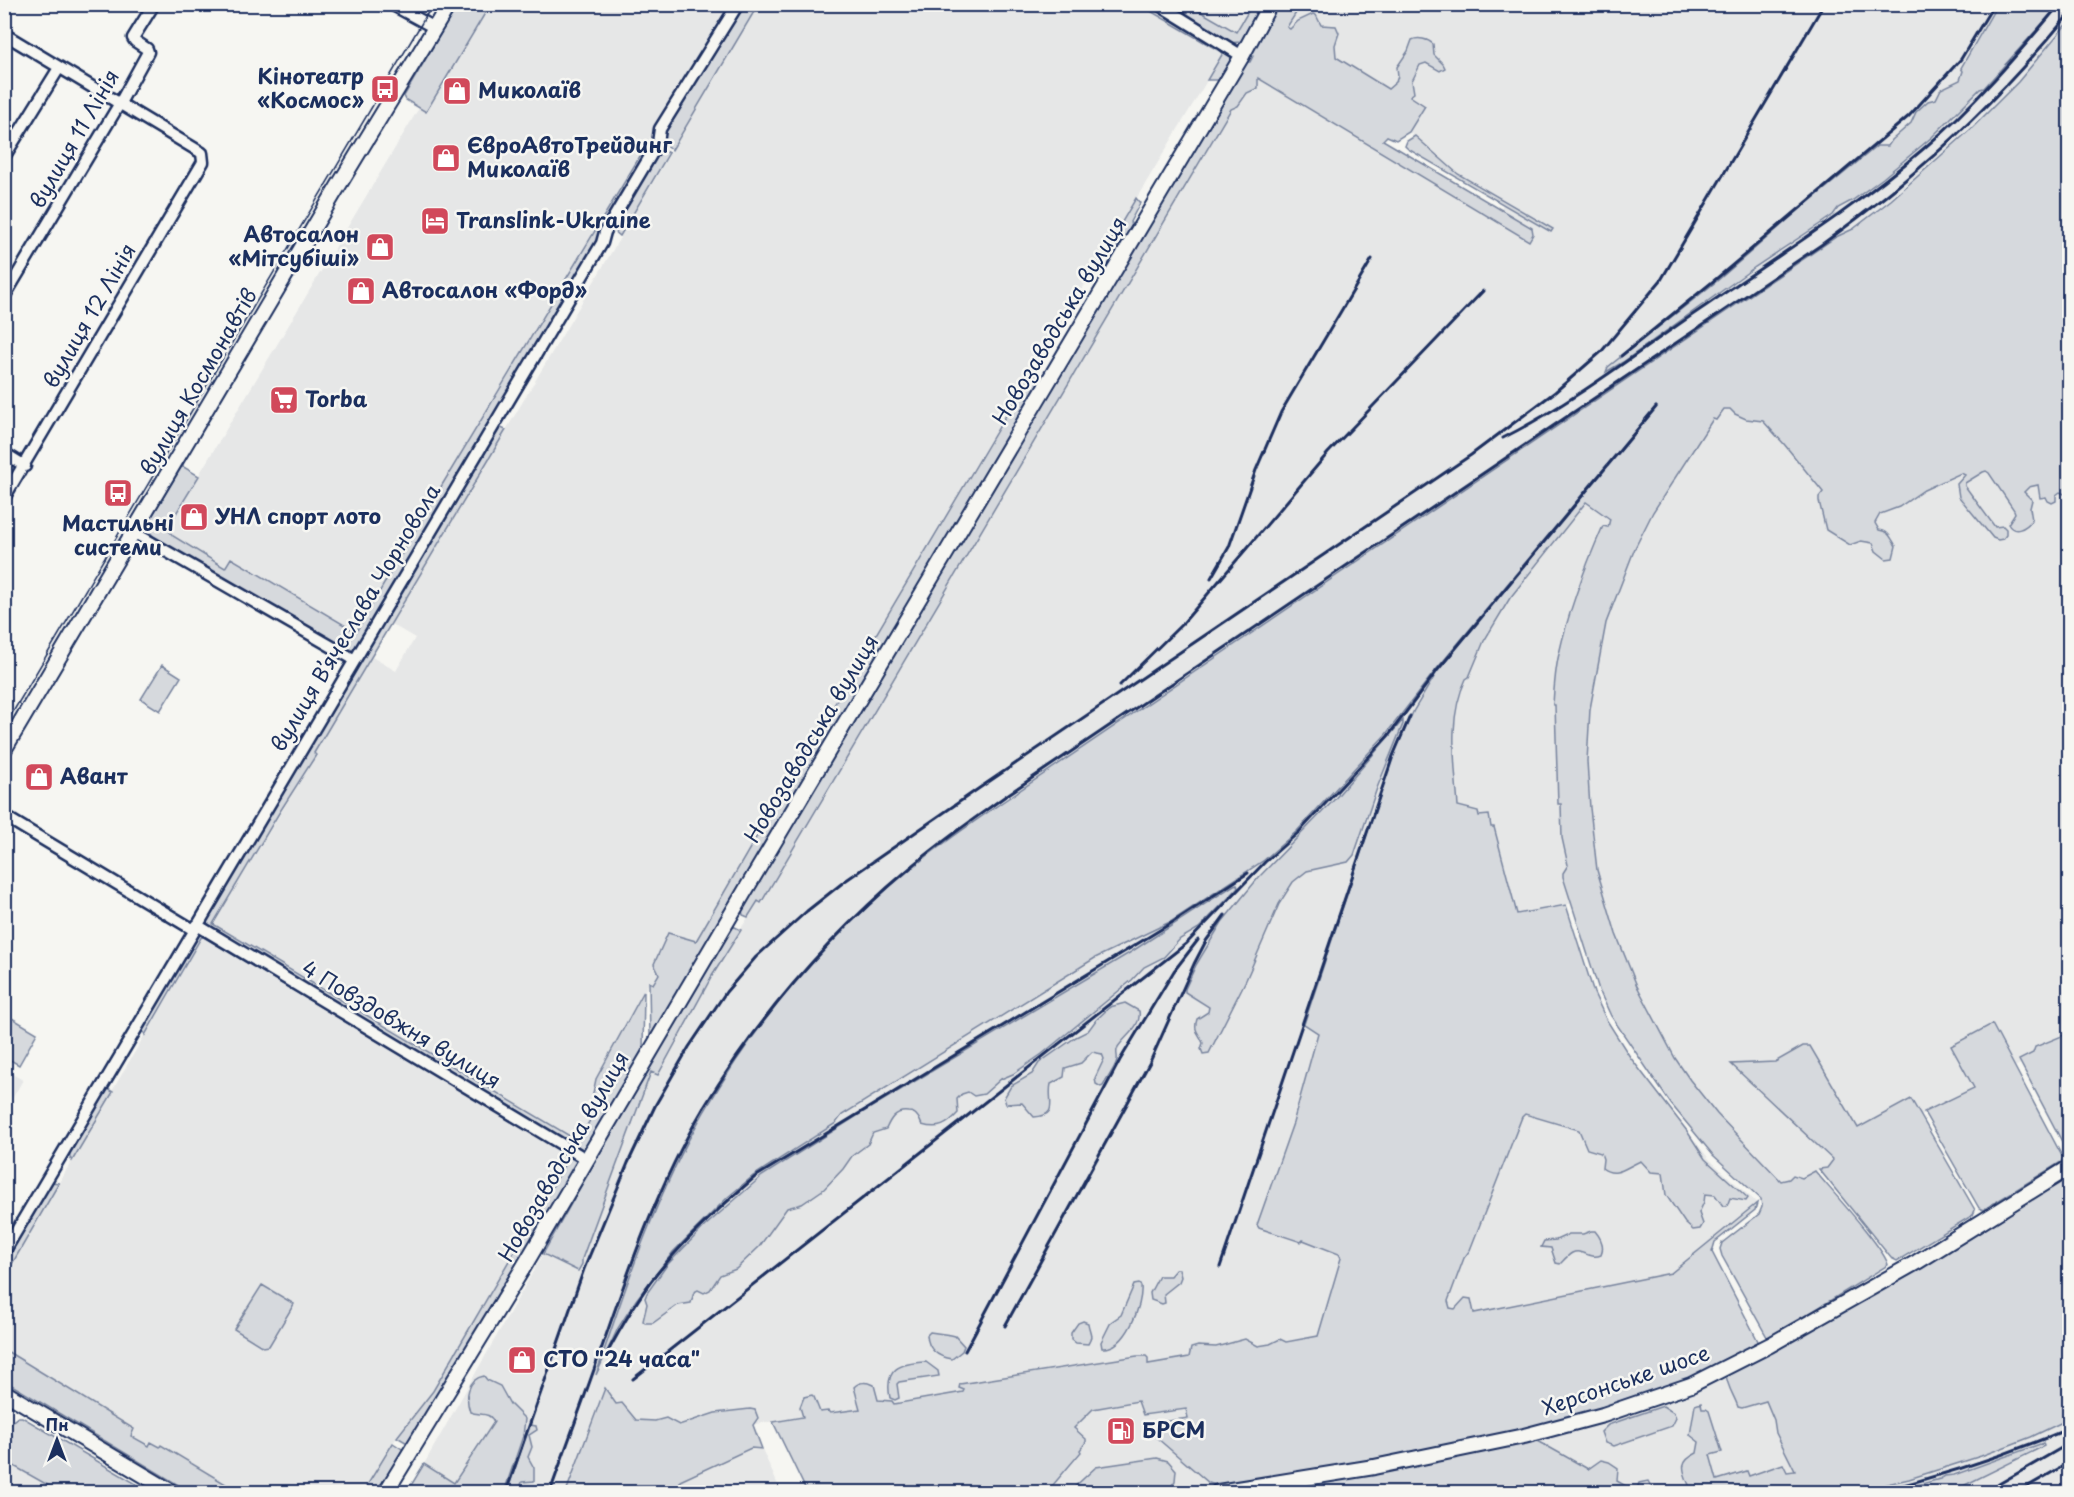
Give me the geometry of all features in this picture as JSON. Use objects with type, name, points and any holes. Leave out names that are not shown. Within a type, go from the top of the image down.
[{"type":"main road","name":"вулиця Космонавтів","points":[[4,750],[334,193],[449,4]]},
{"type":"main road","name":"Новозаводська вулиця","points":[[386,1492],[523,1268],[1242,56],[1270,4]]},
{"type":"main road","name":"Херсонське шосе","points":[[1218,1492],[1374,1467],[1524,1436],[1603,1415],[1691,1385],[1770,1346],[1917,1262],[2070,1167]]},
{"type":"main road","points":[[4,1392],[172,1492]]},
{"type":"street","name":"вулиця 11 Лінія","points":[[4,297],[148,52],[134,38],[154,4]]},
{"type":"street","points":[[391,4],[435,28]]},
{"type":"street","name":"вулиця Вʼячеслава Чорновола","points":[[4,1252],[602,243],[605,232],[658,143],[660,129],[738,4]]},
{"type":"street","points":[[1158,4],[1242,56]]},
{"type":"street","points":[[4,34],[120,103]]},
{"type":"street","points":[[4,157],[59,68]]},
{"type":"street","name":"вулиця 12 Лінія","points":[[4,498],[203,162],[202,153],[120,103]]},
{"type":"street","points":[[4,453],[25,466]]},
{"type":"street","points":[[133,532],[355,660]]},
{"type":"street","name":"4 Повздовжня вулиця","points":[[4,816],[586,1159]]},
{"type":"shaded area","points":[[458,4],[490,5],[426,112],[406,100],[404,96]]},
{"type":"shaded area","points":[[490,5],[729,5],[356,633],[232,558],[226,568],[173,536],[167,528],[419,108],[426,112]]},
{"type":"shaded area","points":[[745,5],[758,5],[672,150],[663,143],[662,135]]},
{"type":"shaded area","points":[[758,5],[1140,5],[1223,54],[779,798],[696,942],[668,934],[659,973],[652,984],[649,983],[596,1079],[600,1103],[578,1141],[213,924],[316,755],[314,753],[372,657],[396,671],[415,638],[391,624]]},
{"type":"shaded area","points":[[1140,5],[1151,5],[1232,53],[1233,59],[1220,80],[1207,80],[1223,53]]},
{"type":"shaded area","points":[[1165,5],[1189,5],[1236,32],[1252,5],[1263,5],[1243,39],[1229,43]]},
{"type":"shaded area","points":[[1189,5],[1252,5],[1236,32]]},
{"type":"shaded area","points":[[1275,5],[1301,5],[1287,27],[1290,29],[1298,21],[1313,14],[1316,15],[1321,25],[1336,26],[1339,33],[1335,45],[1336,57],[1388,89],[1396,82],[1397,67],[1408,51],[1412,40],[1423,39],[1433,44],[1434,55],[1445,68],[1440,71],[1426,63],[1420,65],[1412,81],[1414,93],[1410,96],[1425,106],[1409,132],[1396,140],[1387,136],[1383,140],[1532,228],[1533,234],[1529,241],[1258,78],[1258,88],[1247,93],[1238,106],[1231,109],[761,903],[758,901],[748,917],[743,915],[742,910],[1244,62],[1250,62],[1253,56],[1250,52]]},
{"type":"shaded area","points":[[1301,5],[2069,5],[2069,24],[2020,82],[1972,131],[1899,194],[1770,288],[1564,488],[1610,519],[1608,527],[1603,526],[1555,705],[1558,804],[1561,804],[1565,854],[1578,901],[1529,912],[1579,1130],[1605,1144],[1617,1172],[1687,1131],[1710,1160],[1757,1203],[1671,1273],[1440,1320],[1318,1336],[970,1392],[642,1441],[605,1388],[566,1492],[501,1492],[453,1483],[424,1464],[543,1254],[578,1270],[624,1139],[651,1071],[658,1074],[712,976],[758,901],[762,902],[1251,74],[1495,219],[1505,201],[1458,174],[1409,132],[1425,106],[1391,85],[1388,89],[1287,28]]},
{"type":"shaded area","points":[[1997,5],[2059,5],[1984,88],[1980,89],[1932,137],[1883,178],[1606,372],[1608,367],[1717,281],[1877,146],[1888,146],[1911,123],[1916,112],[1928,101],[1936,99],[1941,89],[1960,80],[1963,71],[1961,68]]},
{"type":"shaded area","points":[[2069,21],[2069,496],[2060,492],[2056,495],[2056,501],[2052,503],[2046,497],[2040,498],[2038,485],[2029,487],[2024,492],[2032,500],[2030,508],[2032,520],[2027,526],[2017,530],[2008,524],[2015,513],[2014,510],[1989,473],[1983,472],[1965,483],[1995,527],[2003,526],[2006,529],[2006,535],[2003,539],[1998,540],[1993,538],[1959,497],[1957,484],[1965,475],[1961,473],[1924,490],[1899,507],[1880,514],[1875,523],[1879,530],[1889,535],[1896,546],[1893,558],[1886,559],[1876,551],[1873,543],[1861,541],[1850,545],[1826,530],[1819,501],[1823,492],[1784,444],[1763,421],[1746,419],[1730,409],[1724,409],[1716,420],[1713,419],[1653,512],[1635,548],[1606,623],[1590,709],[1587,761],[1597,870],[1616,934],[1637,986],[1675,1058],[1717,1114],[1781,1181],[1793,1175],[1802,1178],[1815,1171],[1867,1233],[1885,1257],[1888,1265],[1771,1337],[1767,1337],[1720,1249],[1722,1243],[1759,1214],[1762,1207],[1761,1199],[1713,1155],[1671,1104],[1611,1016],[1599,990],[1563,877],[1568,865],[1562,838],[1561,804],[1558,804],[1555,705],[1553,705],[1563,637],[1578,588],[1596,541],[1603,526],[1608,527],[1610,519],[1586,502],[1510,598],[1484,641],[1469,677],[1466,679],[1460,694],[1454,726],[1458,806],[1478,811],[1479,816],[1489,815],[1517,914],[1566,905],[1594,993],[1606,1019],[1630,1057],[1687,1131],[1705,1159],[1748,1198],[1746,1201],[1730,1198],[1727,1206],[1723,1206],[1715,1195],[1705,1194],[1699,1213],[1703,1224],[1700,1229],[1693,1230],[1685,1223],[1666,1195],[1663,1173],[1651,1172],[1641,1161],[1617,1172],[1607,1171],[1602,1168],[1601,1153],[1587,1149],[1579,1130],[1525,1114],[1448,1301],[1450,1308],[1455,1309],[1465,1298],[1471,1299],[1474,1313],[1671,1273],[1757,1203],[1755,1210],[1715,1242],[1712,1252],[1758,1341],[1757,1345],[1689,1380],[1522,1431],[1371,1462],[1219,1486],[1209,1483],[1150,1432],[1150,1427],[1156,1423],[1188,1418],[1186,1409],[1143,1415],[1138,1401],[1093,1409],[1074,1428],[1086,1439],[1086,1442],[1081,1452],[1047,1492],[807,1492],[773,1422],[803,1417],[800,1407],[804,1397],[812,1395],[820,1412],[860,1409],[854,1387],[861,1383],[874,1385],[878,1400],[892,1401],[894,1404],[963,1392],[964,1390],[959,1388],[960,1384],[1137,1356],[1146,1356],[1148,1364],[1189,1357],[1191,1348],[1198,1346],[1216,1347],[1245,1339],[1258,1346],[1280,1339],[1286,1342],[1318,1336],[1341,1258],[1339,1254],[1303,1240],[1301,1242],[1259,1228],[1257,1225],[1293,1123],[1318,1033],[1304,1024],[1393,756],[1414,710],[1437,672],[1656,406],[1435,671],[1386,734],[1297,831],[1263,861],[1172,921],[1095,958],[842,1115],[836,1123],[753,1176],[728,1197],[673,1252],[636,1300],[618,1328],[596,1375],[643,1240],[671,1175],[704,1112],[748,1044],[797,981],[881,894],[935,850],[1007,799],[1836,237],[1853,229],[1891,200],[1971,129],[2018,82]]},
{"type":"shaded area","points":[[1415,136],[1458,174],[1553,229],[1551,232],[1408,149],[1405,146],[1407,141]]},
{"type":"shaded area","points":[[658,149],[669,153],[620,236],[611,228]]},
{"type":"shaded area","points":[[643,151],[646,155],[600,236],[354,651],[344,650],[154,537],[148,530],[149,521],[182,466],[199,476],[167,528],[173,536],[225,568],[231,558],[356,632]]},
{"type":"shaded area","points":[[1136,198],[1140,203],[1130,222],[1134,228],[1121,247],[1113,247],[1104,261],[1099,261]]},
{"type":"shaded area","points":[[1031,373],[1041,379],[1043,385],[650,1036],[649,982],[653,984],[659,974],[654,964],[668,933],[696,941]]},
{"type":"shaded area","points":[[1724,407],[1756,414],[1784,444],[1851,528],[2005,431],[2069,496],[2069,1037],[1971,1091],[1834,1160],[1827,1168],[1815,1171],[1785,1188],[1780,1179],[1717,1114],[1690,1080],[1675,1058],[1637,986],[1616,934],[1597,870],[1590,808],[1587,761],[1590,709],[1606,623],[1635,548],[1653,512],[1713,418]]},
{"type":"shaded area","points":[[498,429],[506,430],[314,753],[316,755],[213,924],[578,1141],[600,1103],[593,1093],[596,1079],[644,991],[643,1050],[585,1149],[581,1151],[204,925]]},
{"type":"shaded area","points":[[162,665],[181,677],[160,711],[141,699]]},
{"type":"shaded area","points":[[1403,720],[1354,855],[1348,862],[1307,871],[1293,882],[1279,904],[1246,980],[1209,1053],[1203,1054],[1201,1049],[1203,1043],[1196,1029],[1196,1023],[1197,1019],[1208,1012],[1209,1007],[1185,992],[1196,965],[1222,922],[1259,877],[1333,801]]},
{"type":"shaded area","points":[[1237,884],[1238,888],[1199,928],[1180,939],[1164,957],[1144,967],[1132,980],[1042,1054],[1013,1074],[1001,1079],[984,1094],[974,1096],[968,1092],[962,1094],[957,1099],[958,1113],[942,1125],[933,1127],[922,1125],[912,1112],[896,1114],[886,1129],[873,1133],[868,1144],[852,1156],[824,1189],[802,1204],[787,1208],[759,1247],[736,1269],[720,1275],[710,1290],[704,1293],[698,1290],[694,1292],[691,1303],[678,1305],[653,1323],[643,1321],[647,1293],[667,1265],[705,1226],[762,1176],[860,1114],[1131,952]]},
{"type":"shaded area","points":[[733,926],[741,930],[712,976],[658,1075],[651,1072],[578,1271],[543,1254],[646,1070]]},
{"type":"shaded area","points":[[198,931],[578,1159],[409,1444],[397,1437],[433,1391],[562,1170],[568,1155],[202,936],[145,1035],[142,1028]]},
{"type":"shaded area","points":[[202,936],[568,1155],[562,1170],[433,1391],[397,1437],[363,1492],[239,1492],[161,1445],[160,1447],[149,1446],[131,1435],[134,1429],[5,1350],[5,1276]]},
{"type":"shaded area","points":[[1125,1003],[1139,1011],[1138,1021],[1118,1047],[1116,1063],[1103,1086],[1096,1084],[1095,1078],[1104,1059],[1102,1054],[1092,1052],[1081,1063],[1065,1068],[1064,1077],[1051,1084],[1051,1106],[1047,1114],[1034,1117],[1022,1103],[1006,1104],[1004,1098],[1011,1086],[1032,1074],[1039,1063],[1088,1031],[1110,1007]]},
{"type":"shaded area","points":[[5,1014],[37,1033],[19,1065],[5,1057]]},
{"type":"shaded area","points":[[1992,1024],[2063,1158],[2061,1162],[1983,1210],[1979,1208],[1924,1112],[1974,1088],[1951,1046]]},
{"type":"shaded area","points":[[2069,1033],[2069,1153],[2019,1060],[2033,1053],[2035,1047]]},
{"type":"shaded area","points":[[1803,1046],[1810,1046],[1858,1128],[1911,1099],[1975,1210],[1973,1215],[1897,1261],[1891,1258],[1819,1169],[1827,1168],[1833,1160],[1731,1064],[1775,1062]]},
{"type":"shaded area","points":[[5,1070],[23,1080],[5,1111]]},
{"type":"shaded area","points":[[108,1089],[113,1092],[72,1161],[69,1149],[104,1090]]},
{"type":"shaded area","points":[[2069,1174],[2069,1419],[2031,1437],[1981,1456],[1909,1479],[1852,1492],[1685,1492],[1691,1490],[1684,1473],[1684,1464],[1697,1453],[1699,1442],[1690,1435],[1695,1405],[1701,1403],[1702,1409],[1709,1411],[1722,1452],[1710,1455],[1717,1480],[1747,1471],[1749,1476],[1783,1464],[1787,1472],[1795,1471],[1776,1433],[1774,1420],[1766,1401],[1742,1408],[1738,1407],[1726,1374]]},
{"type":"shaded area","points":[[49,1183],[59,1183],[5,1276],[5,1260]]},
{"type":"shaded area","points":[[1595,1231],[1601,1239],[1603,1248],[1601,1255],[1593,1256],[1576,1252],[1560,1264],[1556,1263],[1551,1248],[1541,1247],[1544,1241]]},
{"type":"shaded area","points":[[1176,1269],[1179,1269],[1181,1277],[1179,1282],[1164,1294],[1165,1303],[1151,1300],[1150,1293],[1159,1276],[1170,1276]]},
{"type":"shaded area","points":[[1139,1284],[1141,1294],[1131,1325],[1118,1342],[1111,1347],[1102,1348],[1101,1342],[1111,1322],[1121,1315],[1134,1285]]},
{"type":"shaded area","points":[[262,1285],[294,1304],[269,1346],[263,1347],[234,1329]]},
{"type":"shaded area","points":[[1083,1321],[1088,1323],[1091,1334],[1088,1344],[1076,1343],[1071,1339],[1071,1333],[1078,1323]]},
{"type":"shaded area","points":[[930,1332],[955,1336],[964,1346],[962,1351],[952,1359],[942,1357],[929,1345],[927,1335]]},
{"type":"shaded area","points":[[5,1350],[134,1429],[131,1436],[149,1446],[151,1442],[160,1447],[161,1445],[239,1492],[190,1492],[5,1381]]},
{"type":"shaded area","points":[[926,1362],[938,1371],[939,1376],[899,1382],[897,1384],[899,1398],[895,1400],[890,1398],[889,1380],[896,1369],[909,1364]]},
{"type":"shaded area","points":[[1726,1374],[1780,1376],[1816,1485],[1772,1492],[1603,1492],[1574,1462],[1538,1441],[1606,1423],[1665,1403],[1695,1391]]},
{"type":"shaded area","points":[[484,1376],[487,1380],[500,1386],[510,1404],[525,1419],[523,1436],[504,1492],[407,1492],[424,1464],[454,1483],[494,1422],[490,1416],[470,1412],[468,1407],[471,1385]]},
{"type":"shaded area","points":[[605,1388],[616,1404],[622,1403],[636,1420],[655,1421],[666,1418],[679,1425],[715,1413],[755,1410],[758,1418],[753,1425],[762,1449],[751,1448],[680,1481],[681,1492],[566,1492]]},
{"type":"shaded area","points":[[1138,1401],[1143,1415],[1186,1409],[1188,1418],[1156,1423],[1219,1486],[1169,1492],[1047,1492],[1081,1453],[1079,1450],[1086,1442],[1073,1429],[1093,1408]]},
{"type":"shaded area","points":[[1663,1406],[1674,1413],[1676,1418],[1672,1426],[1614,1446],[1605,1443],[1601,1432],[1608,1425]]},
{"type":"shaded area","points":[[18,1417],[22,1417],[150,1492],[60,1492],[5,1461],[7,1431]]},
{"type":"shaded area","points":[[2069,1419],[2069,1492],[1852,1492],[1909,1479],[1981,1456],[2031,1437]]},
{"type":"shaded area","points":[[530,1425],[536,1426],[537,1430],[529,1435],[532,1447],[528,1457],[534,1468],[534,1481],[522,1482],[519,1492],[507,1492]]},
{"type":"shaded area","points":[[1538,1441],[1588,1469],[1601,1460],[1609,1462],[1618,1468],[1617,1481],[1636,1492],[1256,1492]]},
{"type":"shaded area","points":[[393,1443],[405,1451],[380,1492],[363,1492]]},
{"type":"shaded area","points":[[2043,1443],[2044,1446],[1954,1492],[1892,1492],[1954,1475]]},
{"type":"shaded area","points":[[751,1448],[762,1449],[781,1492],[681,1492],[680,1481]]},
{"type":"shaded area","points":[[1157,1458],[1168,1461],[1176,1470],[1175,1481],[1167,1492],[1069,1492],[1096,1467]]},
{"type":"shaded area","points":[[5,1461],[60,1492],[5,1492]]},
{"type":"shaded area","points":[[1648,1481],[1654,1492],[1636,1492],[1639,1483]]},
{"type":"tram line","points":[[4,727],[433,4]]},
{"type":"railway","points":[[506,1492],[584,1269],[628,1163],[656,1104],[689,1047],[726,992],[756,957],[807,911],[845,881],[1471,455],[1555,392],[1601,352],[1661,280],[1824,4]]},
{"type":"railway","points":[[1621,356],[1909,116],[1961,59],[1994,4]]},
{"type":"railway","points":[[1503,438],[1604,377],[1814,232],[1896,172],[1977,98],[2060,4]]},
{"type":"railway","points":[[550,1492],[635,1256],[659,1195],[687,1137],[724,1075],[771,1011],[796,980],[850,922],[921,859],[1007,795],[1850,224],[1921,167],[1966,125],[2009,82],[2070,13]]},
{"type":"railway","points":[[1211,578],[1229,547],[1256,470],[1281,412],[1372,259]]},
{"type":"railway","points":[[1120,685],[1184,622],[1328,453],[1483,291]]},
{"type":"railway","points":[[633,1379],[1187,943],[1265,862],[1299,832],[1388,736],[1436,672],[1656,407]]},
{"type":"railway","points":[[1220,1267],[1393,756],[1410,716]]},
{"type":"railway","points":[[605,1357],[622,1325],[656,1275],[703,1224],[755,1177],[1173,922],[1248,873]]},
{"type":"railway","points":[[1005,1326],[1150,1062],[1206,941],[1225,915]]},
{"type":"railway","points":[[965,1351],[1120,1060],[1174,971],[1198,940]]},
{"type":"railway","points":[[1876,1492],[1975,1464],[2070,1428]]},
{"type":"railway","points":[[1985,1492],[2070,1443]]},
{"type":"railway","points":[[2018,1492],[2070,1462]]},
{"type":"place","name":"Кінотеатр «Космос»","points":[[385,89]]},
{"type":"place","name":"Миколаїв","points":[[457,91]]},
{"type":"place","name":"ЄвроАвтоТрейдинг Миколаїв","points":[[446,158]]},
{"type":"place","name":"Translink-Ukraine","points":[[435,221]]},
{"type":"place","name":"Автосалон «Мітсубіші»","points":[[380,247]]},
{"type":"place","name":"Автосалон «Форд»","points":[[361,291]]},
{"type":"place","name":"Torba","points":[[284,400]]},
{"type":"place","name":"Мастильні системи","points":[[118,493]]},
{"type":"place","name":"УНЛ спорт лото","points":[[194,517]]},
{"type":"place","name":"Авант","points":[[39,777]]},
{"type":"place","name":"СТО \"24 часа\"","points":[[522,1360]]},
{"type":"place","name":"БРСМ","points":[[1121,1431]]}]
